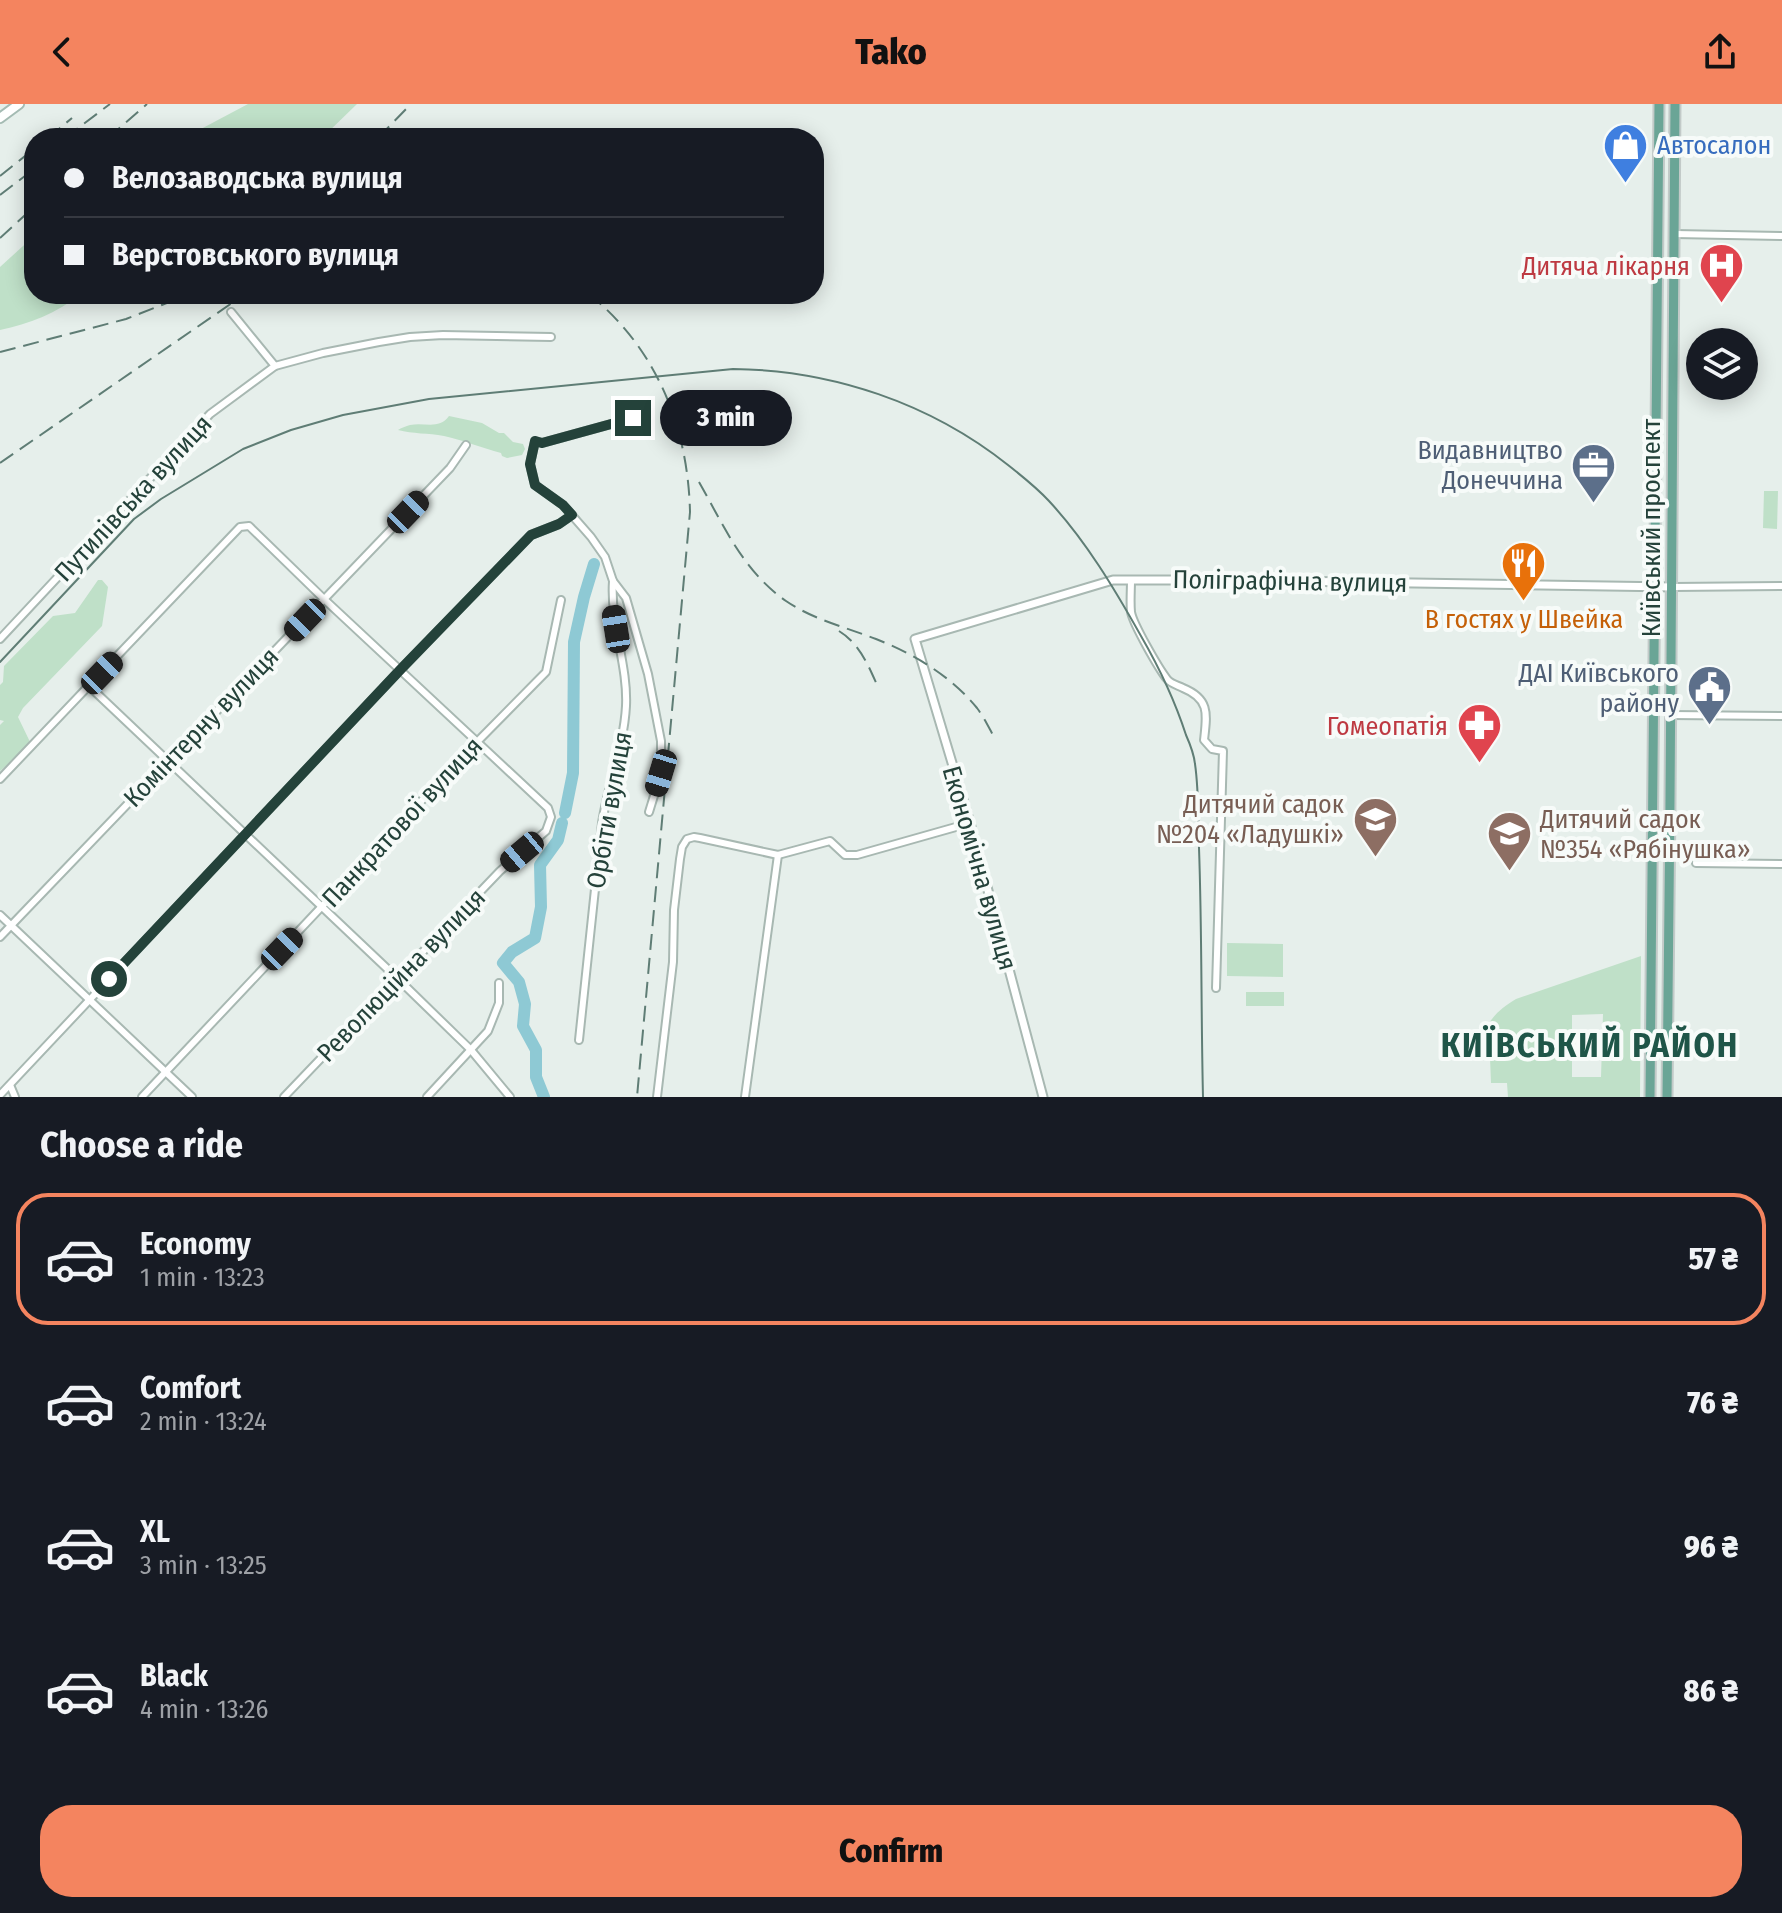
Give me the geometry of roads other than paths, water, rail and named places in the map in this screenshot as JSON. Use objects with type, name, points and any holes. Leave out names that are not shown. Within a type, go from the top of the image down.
[{"type":"main road","name":"Київський проспект","points":[[1650,1097],[1659,104]]},
{"type":"main road","name":"Київський проспект","points":[[1667,1097],[1675,104]]},
{"type":"main road","points":[[0,118],[13,106]]},
{"type":"street","points":[[1675,234],[1782,236]]},
{"type":"street","points":[[231,312],[275,366]]},
{"type":"street","name":"Путилівська вулиця","points":[[0,639],[210,414],[275,366],[323,353],[410,337],[551,337]]},
{"type":"street","points":[[633,418],[542,443],[535,441],[530,464],[535,485],[572,515],[605,557],[613,581],[626,598],[648,674],[661,741],[661,773],[649,812]]},
{"type":"street","name":"Комінтерну вулиця","points":[[0,937],[450,468],[466,445]]},
{"type":"street","points":[[0,1095],[531,535],[572,515]]},
{"type":"street","name":"Революційна вулиця","points":[[89,686],[240,527],[249,526],[548,808],[551,817],[546,831],[500,871],[284,1097]]},
{"type":"street","name":"Поліграфічна вулиця","points":[[915,639],[1113,580],[1673,587]]},
{"type":"street","points":[[1131,580],[1131,611],[1138,628],[1169,682],[1201,698],[1206,725],[1204,740],[1212,749],[1223,751],[1216,988]]},
{"type":"street","name":"Орбіти вулиця","points":[[579,1040],[602,823],[623,732],[626,704],[611,603],[613,581]]},
{"type":"street","points":[[1673,587],[1782,586]]},
{"type":"street","name":"Панкратової вулиця","points":[[142,1097],[546,672],[561,600]]},
{"type":"street","name":"Економічна вулиця","points":[[915,639],[970,823],[1043,1097]]},
{"type":"street","points":[[0,779],[89,686],[471,1050],[510,1097]]},
{"type":"street","points":[[1670,715],[1782,716]]},
{"type":"street","points":[[657,1097],[673,962],[674,910],[682,847],[687,839],[700,838],[778,855],[830,841],[845,855],[857,855],[970,823]]},
{"type":"street","points":[[745,1097],[778,855]]},
{"type":"street","points":[[1696,863],[1782,864]]},
{"type":"street","points":[[0,915],[192,1097]]},
{"type":"street","points":[[427,1097],[488,1031],[499,1003],[499,983]]},
{"type":"street","points":[[10,1085],[15,1097]]},
{"type":"waterway","points":[[565,813],[573,773],[574,642],[594,564]]},
{"type":"waterway","points":[[544,1097],[536,1077],[536,1050],[523,1026],[525,1004],[519,982],[503,963],[512,952],[535,938],[541,907],[540,865],[558,840],[562,823]]},
{"type":"tram line","points":[[0,662],[134,519],[243,449],[291,430],[343,415],[429,399],[733,369],[807,376],[878,394],[946,424],[978,443],[1044,496],[1099,566],[1166,684],[1192,749],[1196,774],[1203,1097]]},
{"type":"railway","points":[[78,128],[110,104]]},
{"type":"railway","points":[[119,128],[147,104]]},
{"type":"railway","points":[[388,128],[411,104]]},
{"type":"railway","points":[[60,128],[72,118]]},
{"type":"railway","points":[[0,176],[24,157]]},
{"type":"railway","points":[[0,195],[24,177]]},
{"type":"railway","points":[[0,238],[24,216]]},
{"type":"railway","points":[[0,352],[126,319],[164,304]]},
{"type":"railway","points":[[0,463],[231,304]]},
{"type":"railway","points":[[600,304],[633,339],[664,391],[683,449],[690,512],[637,1097]]},
{"type":"railway","points":[[699,482],[746,562],[771,589],[808,613],[890,645],[931,667],[967,696],[993,735]]},
{"type":"railway","points":[[839,631],[858,649],[878,687]]},
{"type":"place","name":"Автосалон","points":[[1626,184]]},
{"type":"place","name":"Дитяча лікарня","points":[[1721,305]]},
{"type":"place","name":"Видавництво Донеччина","points":[[1594,504]]},
{"type":"place","name":"В гостях у Швейка","points":[[1524,603]]},
{"type":"place","name":"ДАІ Київського району","points":[[1710,727]]},
{"type":"place","name":"Гомеопатія","points":[[1479,765]]},
{"type":"place","name":"Дитячий садок №204 «Ладушкі»","points":[[1375,858]]},
{"type":"place","name":"Дитячий садок №354 «Рябінушка»","points":[[1509,873]]},
{"type":"district","name":"КИЇВСЬКИЙ РАЙОН","points":[[1590,1045]]}]
